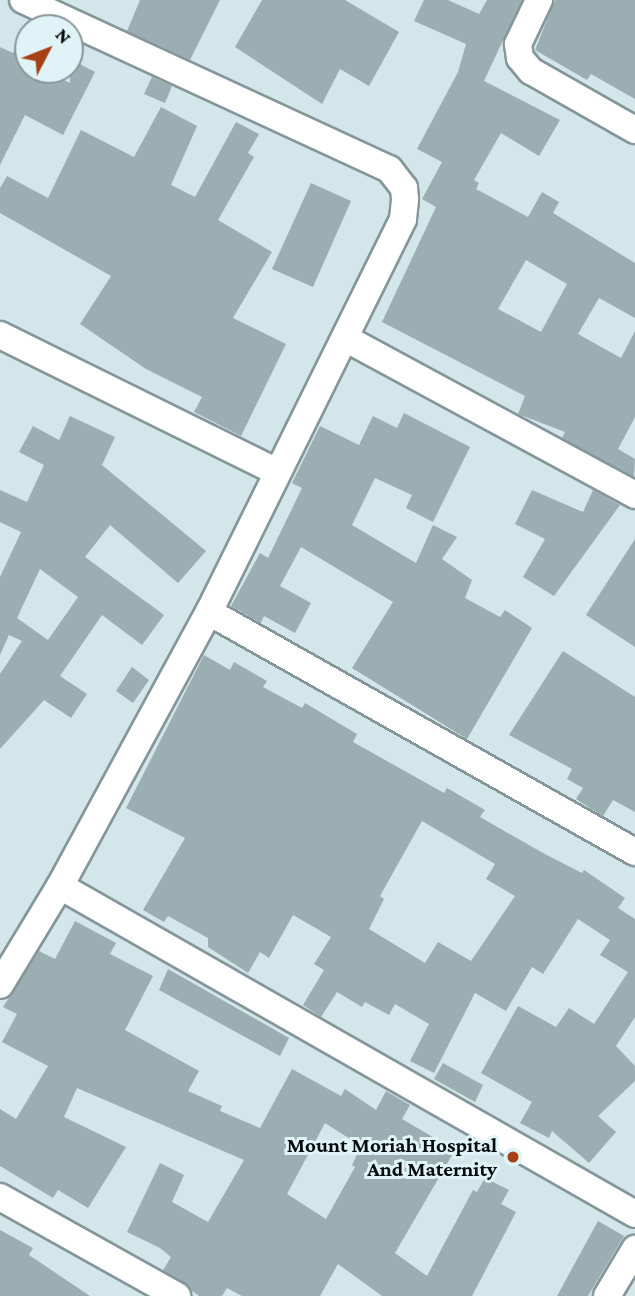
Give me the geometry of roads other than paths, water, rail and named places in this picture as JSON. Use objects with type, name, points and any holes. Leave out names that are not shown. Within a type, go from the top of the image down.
[{"type":"street","points":[[0,985],[60,886],[209,612],[403,219],[404,188],[389,169],[23,0]]},
{"type":"street","points":[[539,0],[518,44],[520,58],[531,71],[635,130]]},
{"type":"street","points":[[345,338],[635,495]]},
{"type":"street","points":[[3,343],[277,472]]},
{"type":"street","points":[[209,612],[635,852]]},
{"type":"street","points":[[60,886],[635,1214]]},
{"type":"street","points":[[0,1197],[177,1296]]},
{"type":"street","points":[[607,1296],[634,1254]]},
{"type":"place","name":"Mount Moriah Hospital And Maternity","points":[[513,1157]]}]
